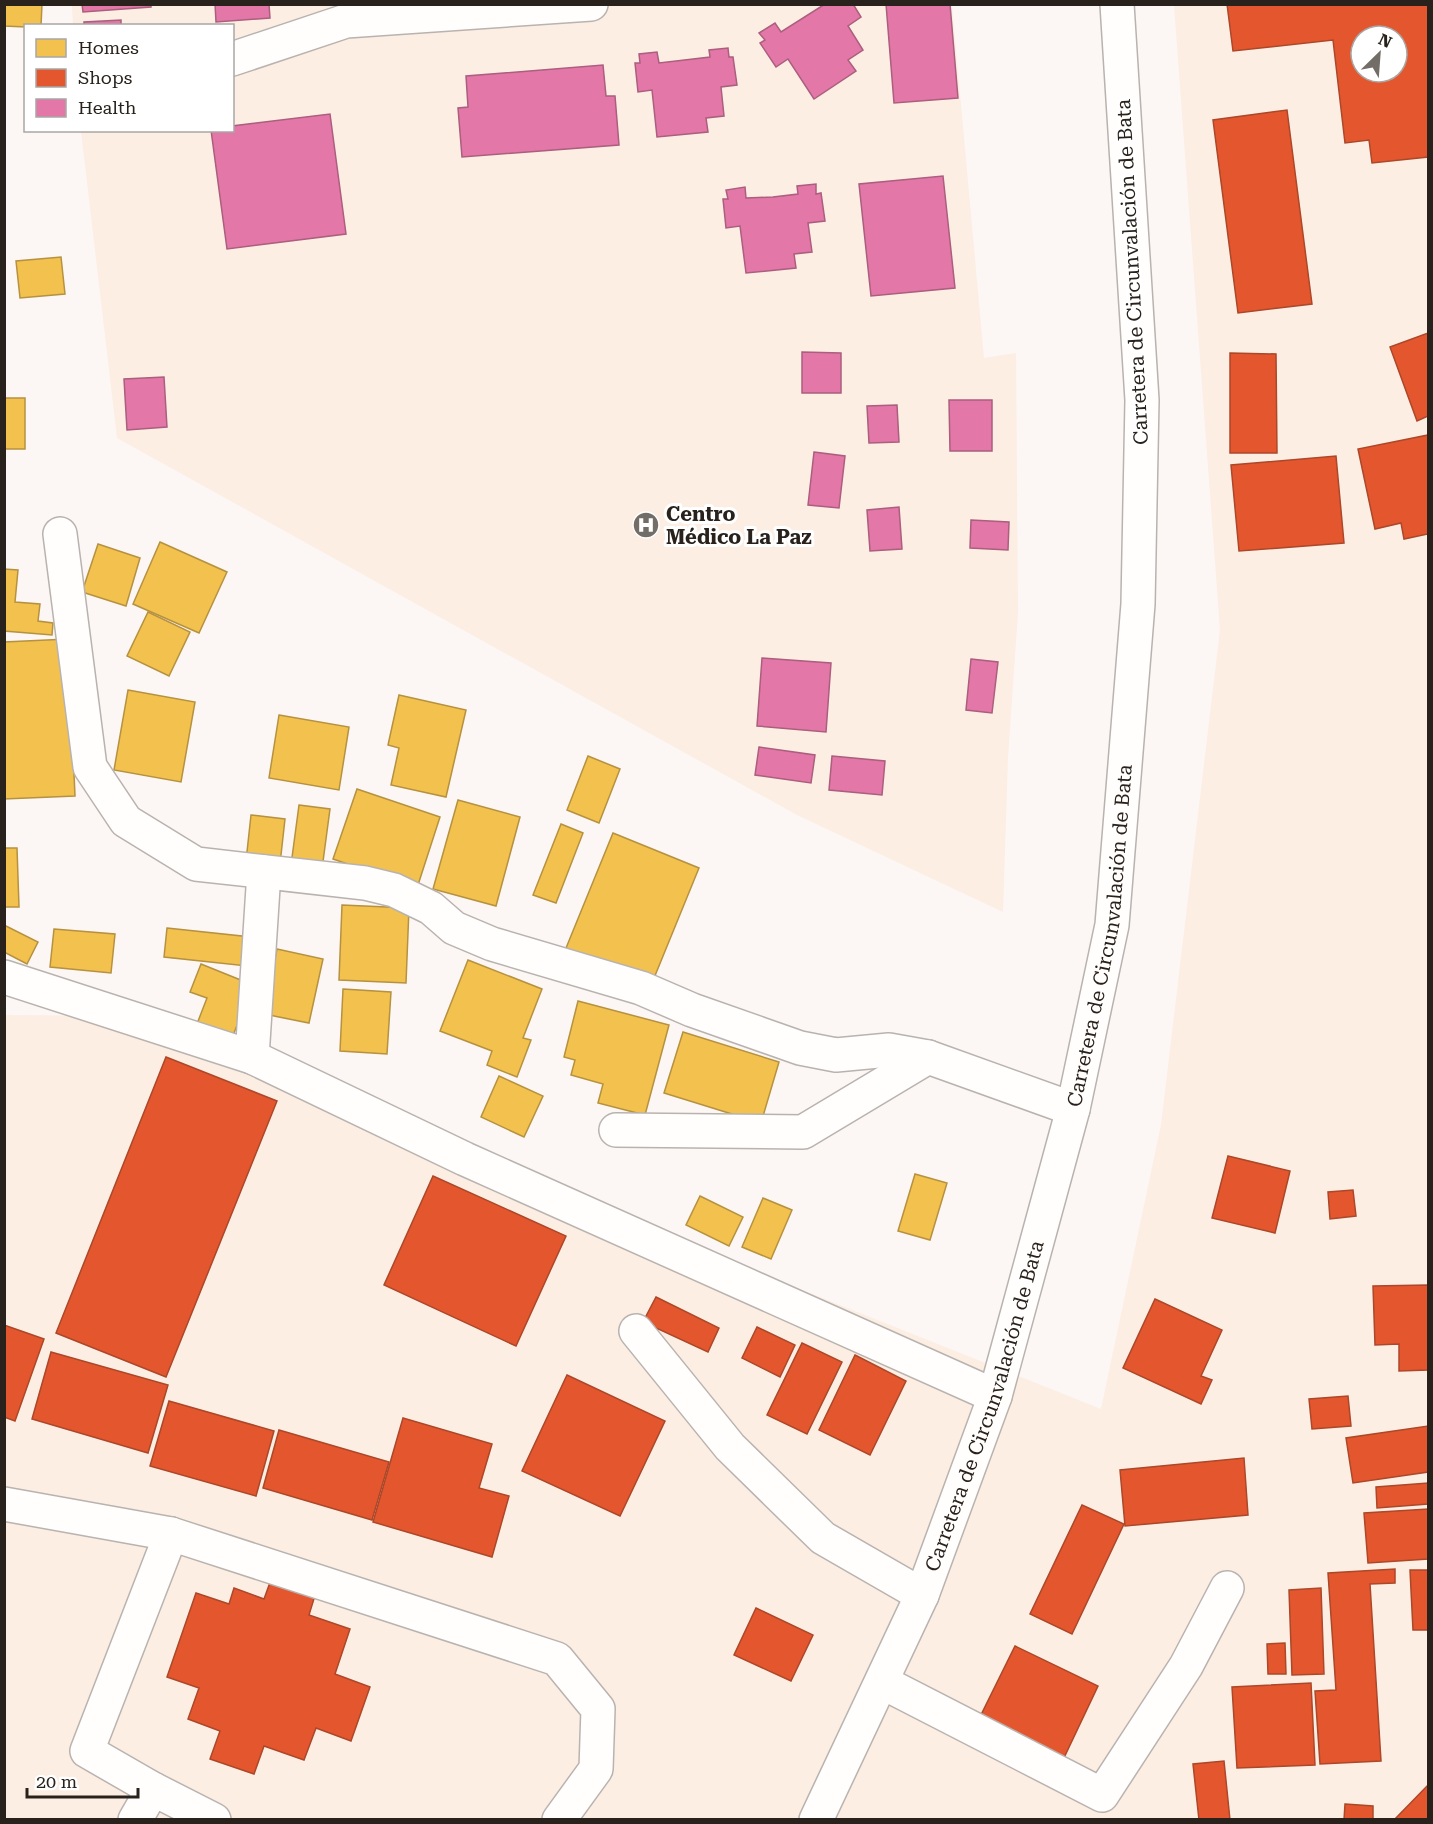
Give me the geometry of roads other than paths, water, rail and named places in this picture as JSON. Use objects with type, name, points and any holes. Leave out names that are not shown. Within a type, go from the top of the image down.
[{"type":"street","points":[[234,58],[346,13],[591,4]]},
{"type":"street","name":"Carretera de Circunvalación de Bata","points":[[816,1820],[922,1595],[995,1396],[1073,1109],[1112,925],[1138,604],[1142,399],[1117,4]]},
{"type":"street","points":[[60,534],[90,766],[126,821],[196,864],[365,883],[394,890],[431,908],[454,928],[492,944],[641,988],[692,1010],[800,1048],[836,1055],[889,1050],[928,1057],[1073,1109]]},
{"type":"street","points":[[252,1057],[264,872]]},
{"type":"street","points":[[4,977],[252,1057],[465,1160],[995,1396]]},
{"type":"street","points":[[616,1130],[803,1132],[928,1057]]},
{"type":"street","points":[[636,1331],[730,1447],[824,1538],[922,1595]]},
{"type":"street","points":[[4,1504],[171,1533],[557,1659],[598,1709],[596,1769],[560,1820]]},
{"type":"street","points":[[171,1533],[87,1751],[153,1789],[214,1820]]},
{"type":"street","points":[[882,1682],[1102,1795],[1186,1666],[1227,1588]]},
{"type":"street","points":[[135,1820],[153,1789]]},
{"type":"place","name":"Centro Médico La Paz","points":[[646,525]]}]
